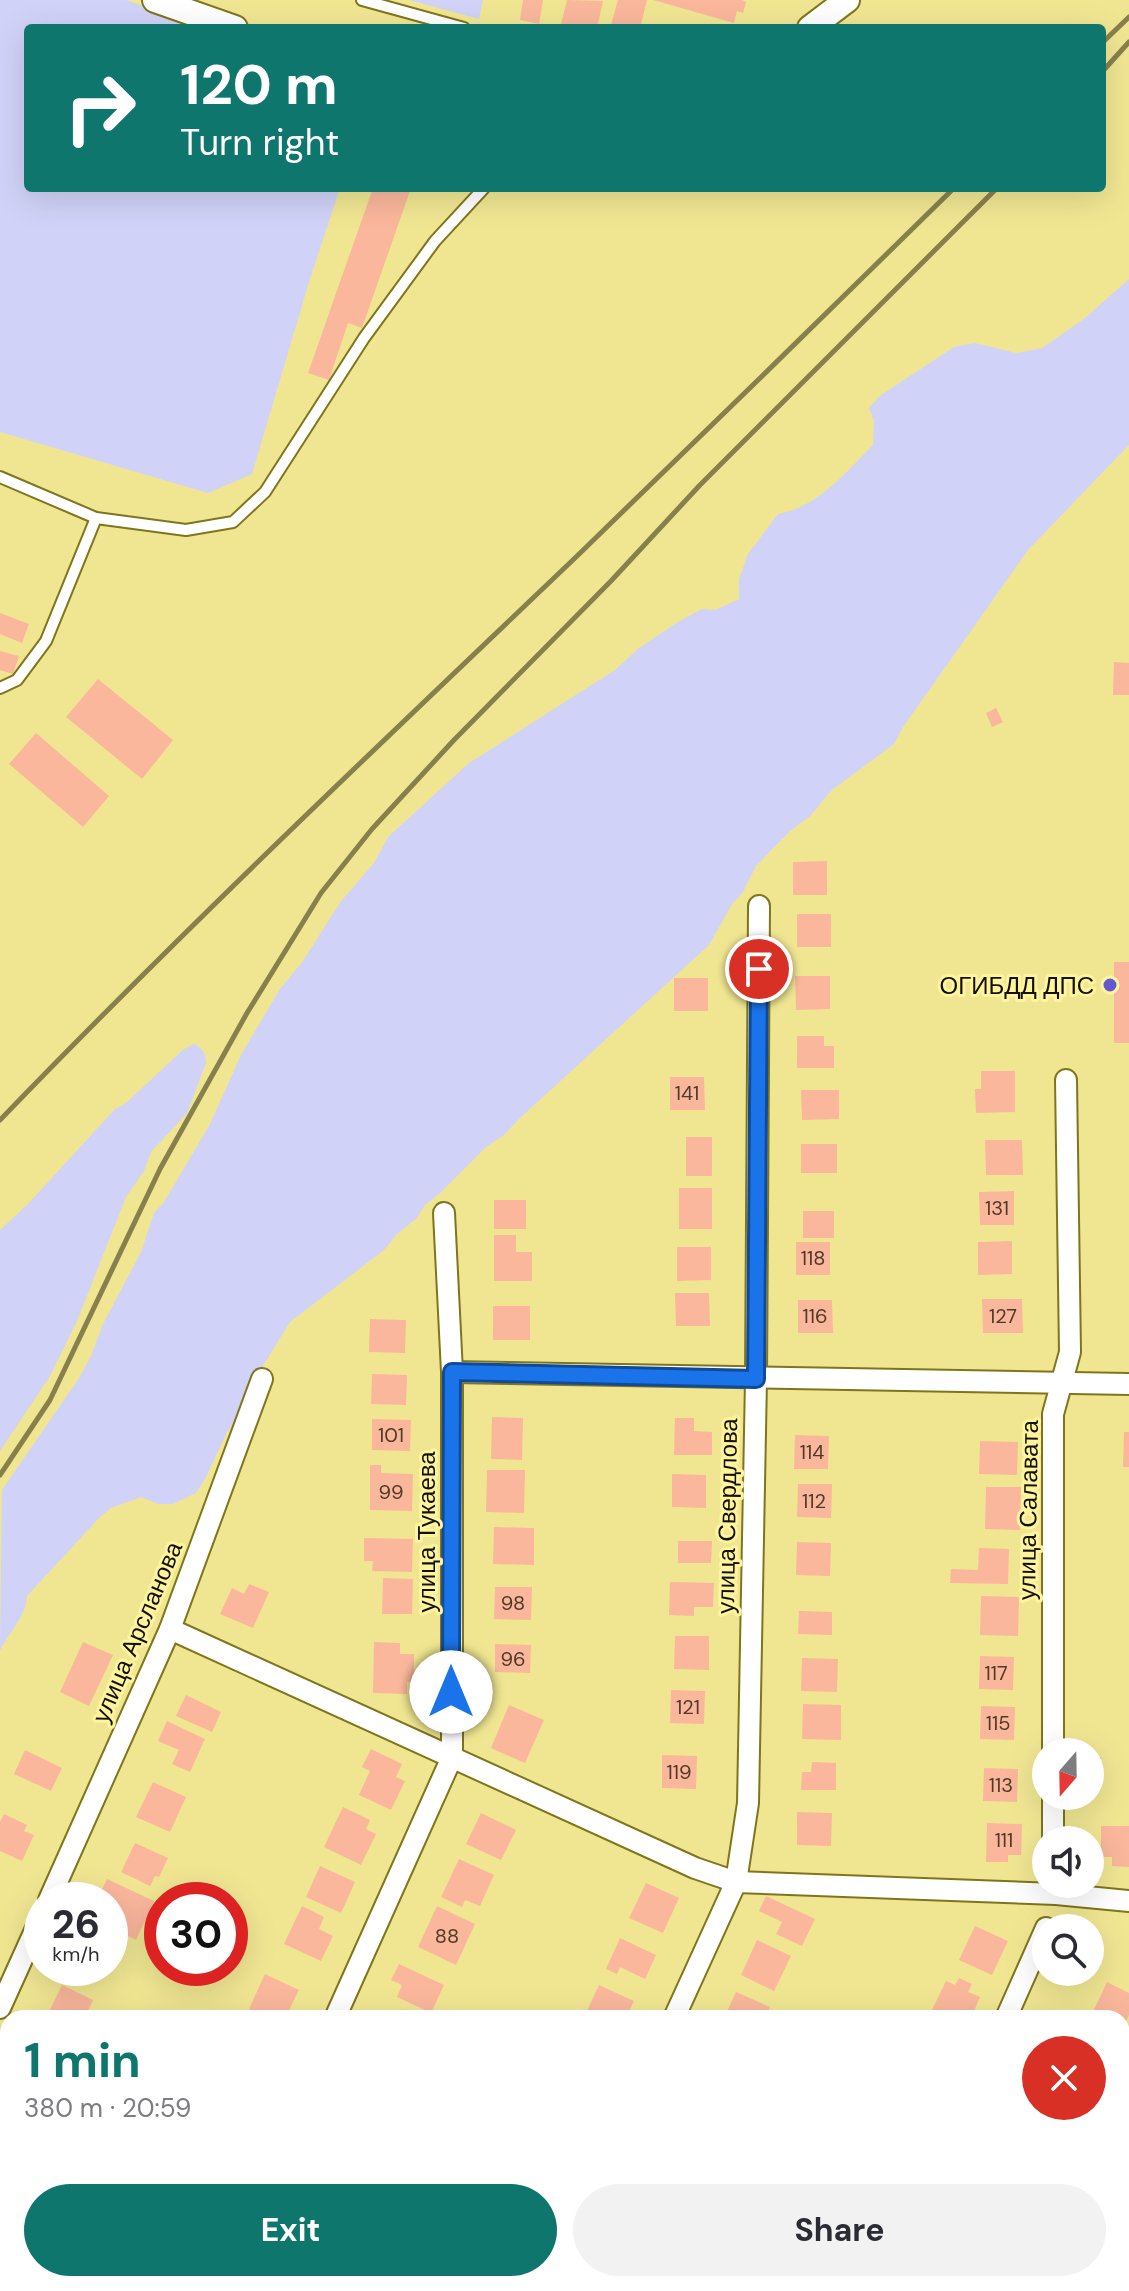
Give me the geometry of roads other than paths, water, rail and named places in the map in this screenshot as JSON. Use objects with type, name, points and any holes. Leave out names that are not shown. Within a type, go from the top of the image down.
[{"type":"street","points":[[155,0],[224,24]]},
{"type":"street","points":[[815,24],[847,0]]},
{"type":"street","name":"улица Свердлова","points":[[678,2010],[736,1882],[748,1803],[756,1379],[759,906]]},
{"type":"street","name":"улица Салавата","points":[[1053,1738],[1053,1414],[1070,1352],[1066,1080]]},
{"type":"street","name":"улица Тукаева","points":[[339,2010],[452,1757],[452,1372],[444,1213]]},
{"type":"street","points":[[452,1372],[1129,1384]]},
{"type":"street","name":"улица Арсланова","points":[[57,1882],[170,1629],[262,1379]]},
{"type":"street","points":[[170,1629],[695,1868],[736,1882],[1032,1888]]},
{"type":"street","points":[[1104,1897],[1129,1901]]},
{"type":"street","points":[[0,2008],[24,1955]]},
{"type":"street","points":[[1010,2010],[1032,1960]]},
{"type":"lane","points":[[362,0],[450,24]]},
{"type":"lane","points":[[0,477],[96,518],[186,530],[233,522],[265,492],[364,338],[435,241],[480,192]]},
{"type":"lane","points":[[0,688],[17,680],[46,641],[96,518]]},
{"type":"railway","points":[[1106,39],[1129,17]]},
{"type":"railway","points":[[1106,68],[1129,42]]},
{"type":"railway","points":[[0,1120],[213,906],[950,192]]},
{"type":"railway","points":[[0,1475],[50,1400],[160,1169],[247,1013],[321,893],[372,829],[454,740],[611,581],[700,485],[993,192]]},
{"type":"place","name":"ОГИБДД ДПС","points":[[1110,985]]}]
